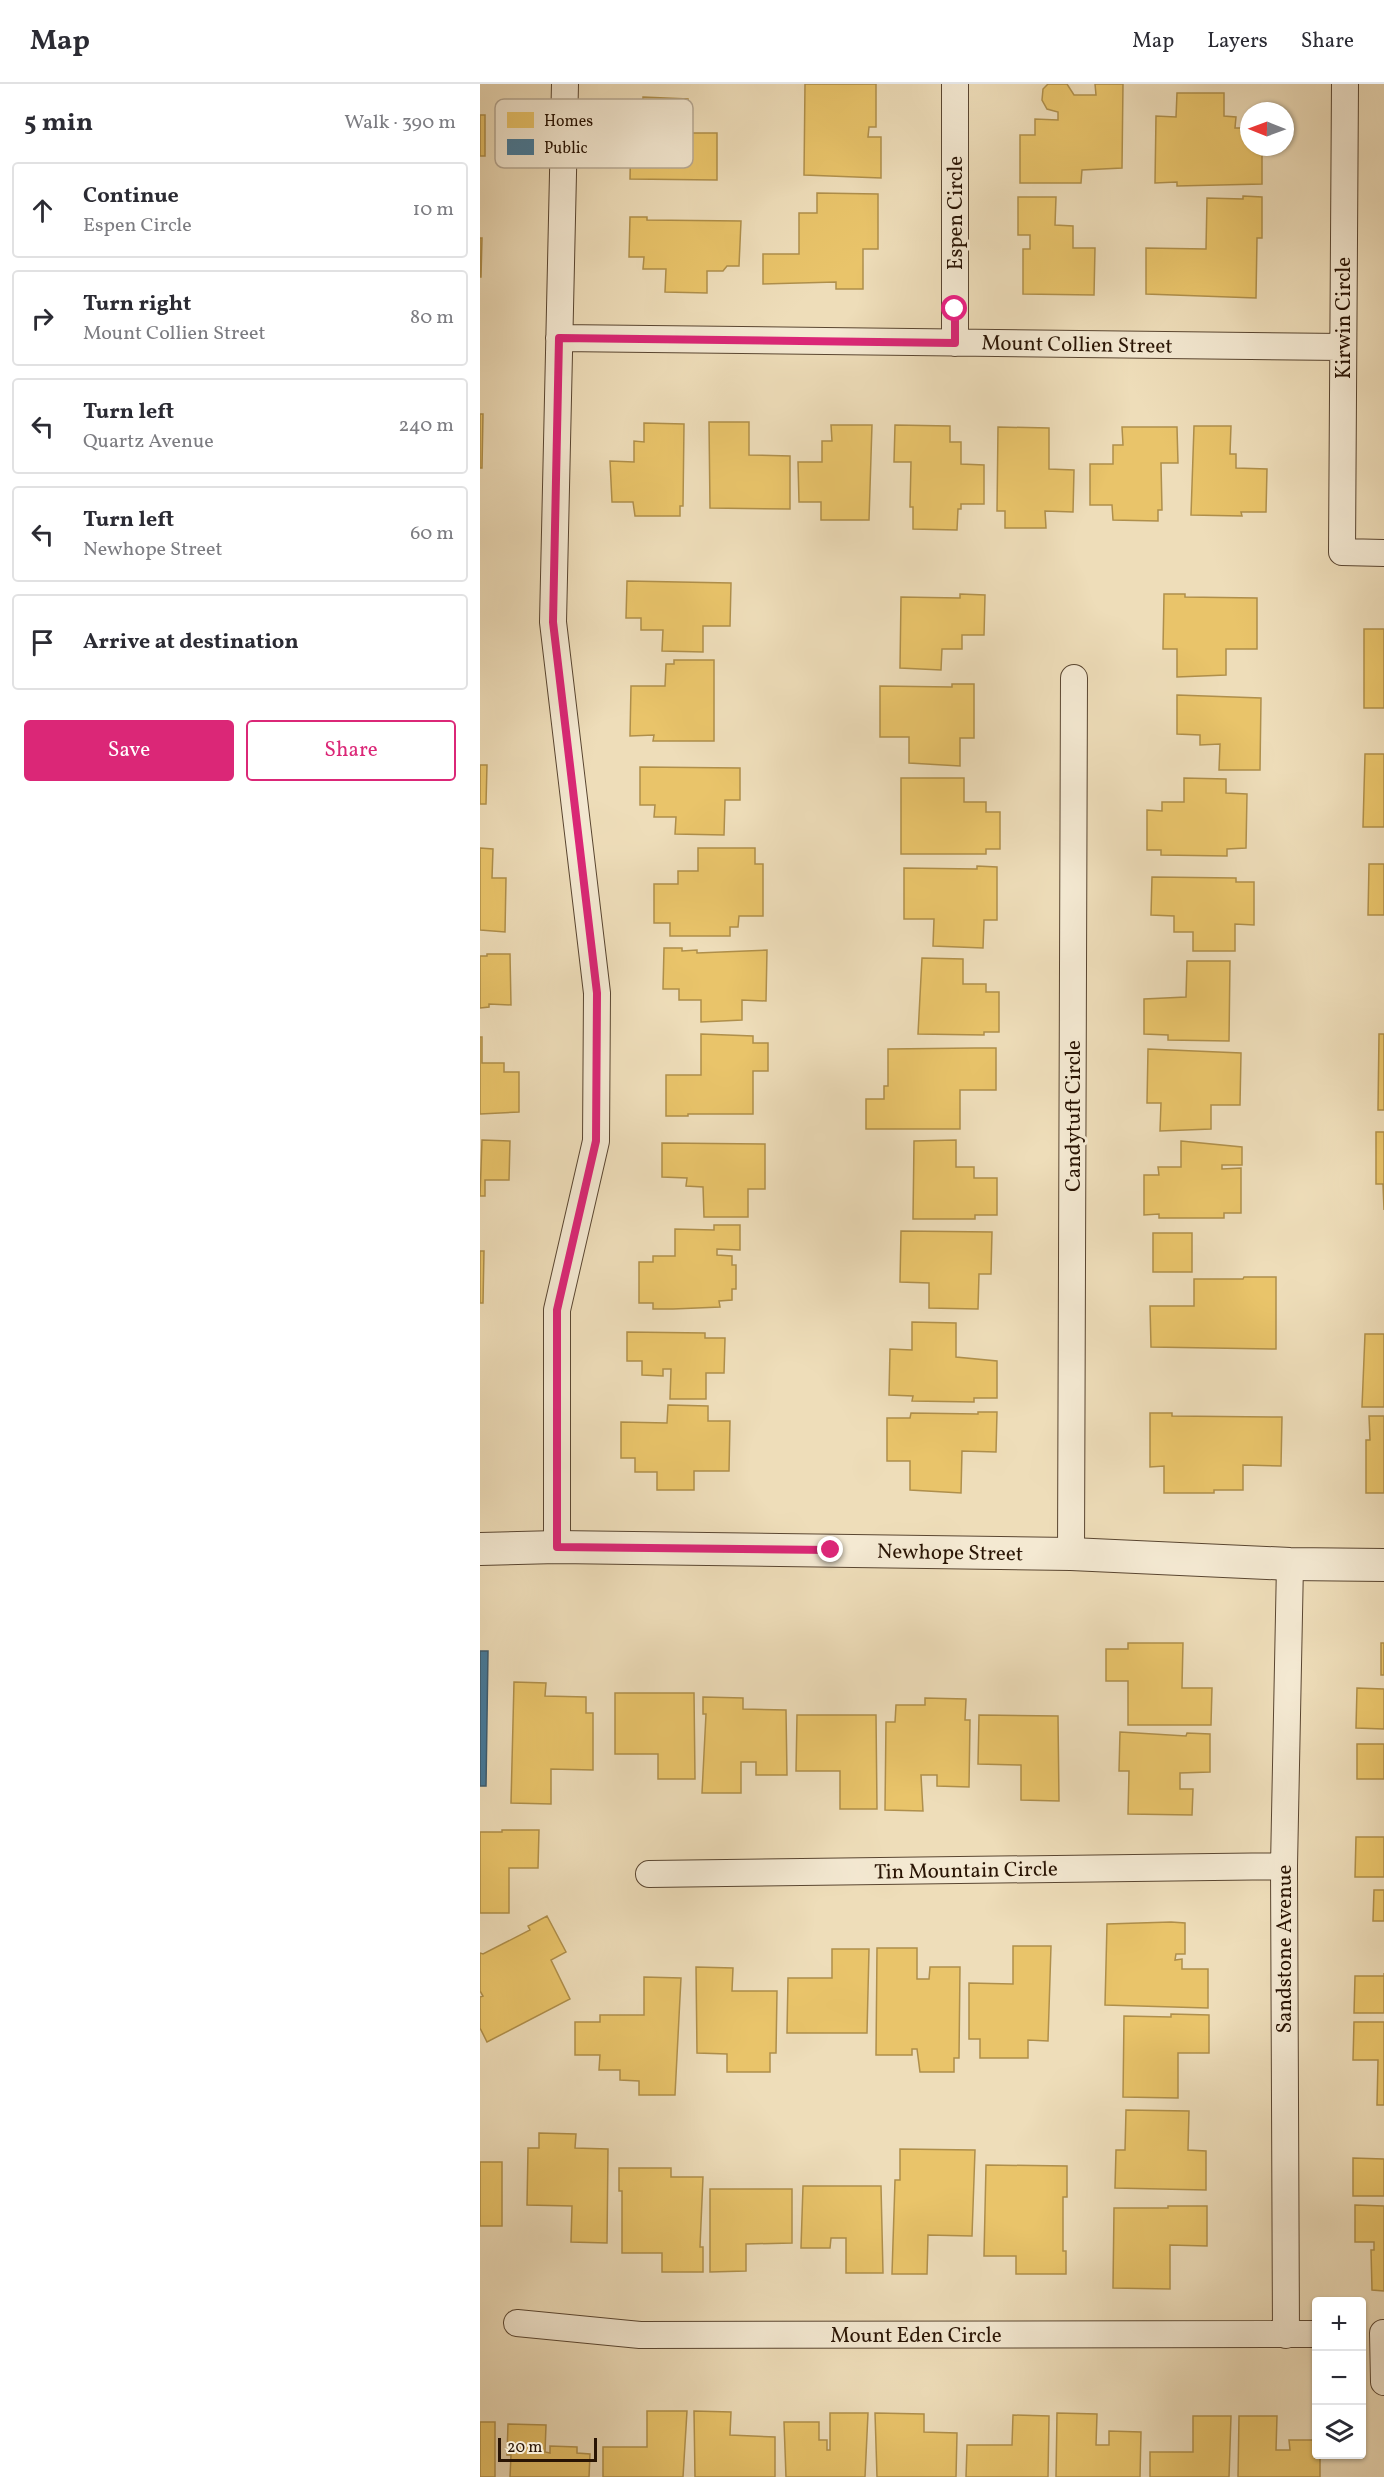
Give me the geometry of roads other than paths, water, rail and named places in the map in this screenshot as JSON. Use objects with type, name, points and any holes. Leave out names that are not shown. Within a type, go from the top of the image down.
[{"type":"street","points":[[565,84],[565,99]]},
{"type":"street","name":"Espen Circle","points":[[955,84],[955,343]]},
{"type":"street","name":"Kirwin Circle","points":[[1345,84],[1342,552],[1384,553]]},
{"type":"street","points":[[557,1547],[557,1310],[596,1141],[597,993],[553,622],[563,168]]},
{"type":"street","name":"Mount Collien Street","points":[[559,338],[1343,347]]},
{"type":"street","name":"Candytuft Circle","points":[[1071,1554],[1074,678]]},
{"type":"street","name":"Newhope Street","points":[[480,1549],[557,1547],[1071,1554],[1290,1564],[1384,1565]]},
{"type":"street","name":"Sandstone Avenue","points":[[1286,2334],[1284,1866],[1290,1564]]},
{"type":"street","name":"Tin Mountain Circle","points":[[648,1874],[1284,1866]]},
{"type":"street","name":"Mount Eden Circle","points":[[517,2323],[640,2335],[1312,2334]]},
{"type":"street","points":[[1376,2334],[1384,2382]]}]
